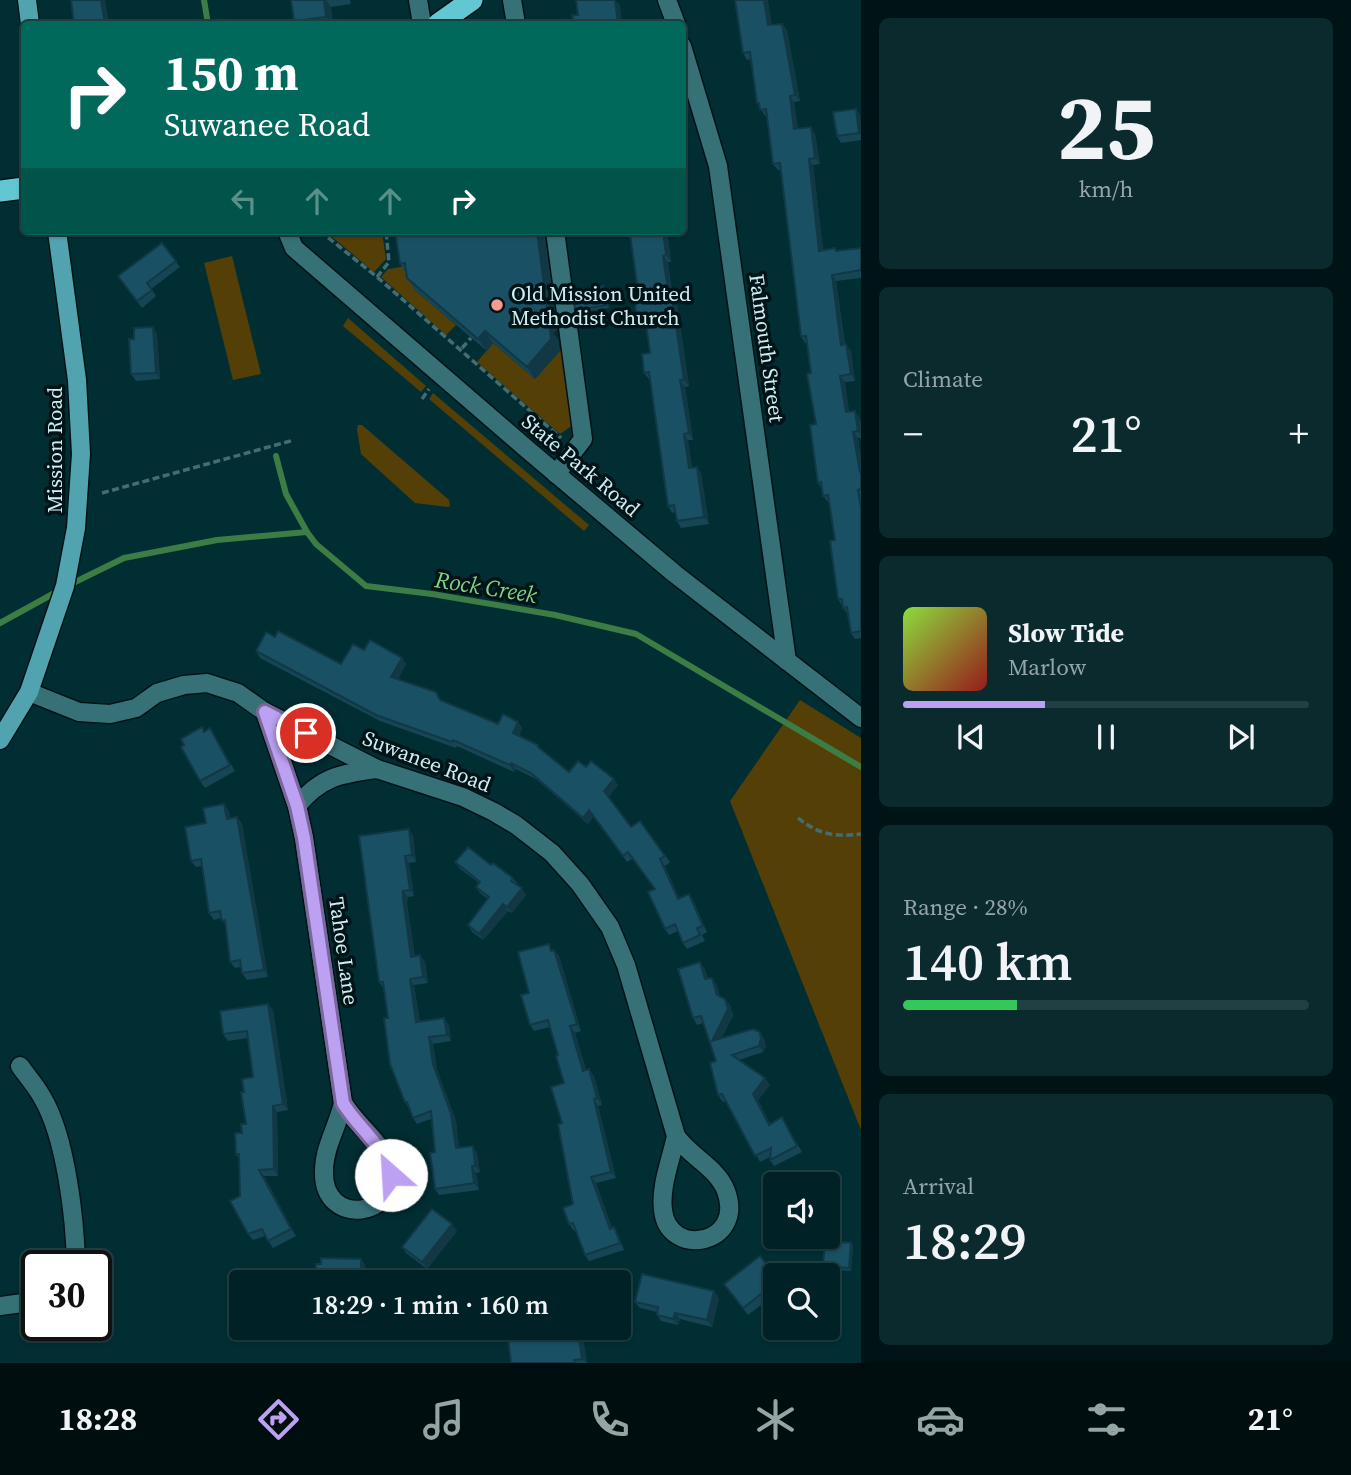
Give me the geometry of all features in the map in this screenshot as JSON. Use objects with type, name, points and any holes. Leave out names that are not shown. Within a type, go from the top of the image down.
[{"type":"highway","points":[[442,21],[472,0]]},
{"type":"highway","points":[[0,191],[21,188]]},
{"type":"main road","points":[[27,0],[30,21]]},
{"type":"main road","name":"Mission Road","points":[[0,740],[32,684],[65,586],[76,528],[81,454],[77,380],[58,235]]},
{"type":"street","points":[[418,0],[422,21]]},
{"type":"street","points":[[512,0],[516,21]]},
{"type":"street","points":[[667,0],[675,21]]},
{"type":"street","name":"Falmouth Street","points":[[686,59],[718,166],[787,662]]},
{"type":"street","name":"State Park Road","points":[[289,235],[294,248],[556,474],[675,574],[861,718]]},
{"type":"street","points":[[556,235],[583,439],[556,474]]},
{"type":"street","name":"Suwanee Road","points":[[32,684],[79,712],[110,714],[135,708],[157,693],[184,685],[208,683],[238,693],[265,712],[377,769],[463,797],[516,825],[552,853],[606,919],[626,965],[676,1136],[684,1149],[720,1180],[726,1190],[727,1221],[723,1230],[709,1239],[695,1240],[674,1234],[663,1213],[664,1185],[676,1136]]},
{"type":"street","name":"Tahoe Lane","points":[[265,712],[297,806],[310,869],[343,1103],[327,1151],[324,1184],[333,1201],[341,1206],[353,1210],[365,1209],[382,1201],[391,1175],[383,1152],[352,1118],[343,1103]]},
{"type":"street","points":[[297,806],[309,791],[325,780],[377,769]]},
{"type":"street","points":[[20,1066],[43,1098],[57,1132],[65,1172],[74,1250]]},
{"type":"street","points":[[0,1306],[21,1303]]},
{"type":"path","points":[[325,235],[575,450]]},
{"type":"path","points":[[377,277],[389,262],[386,235]]},
{"type":"path","points":[[389,262],[398,261]]},
{"type":"path","points":[[461,348],[471,338]]},
{"type":"path","points":[[422,399],[431,387]]},
{"type":"path","points":[[102,493],[294,440]]},
{"type":"path","points":[[798,818],[813,831],[833,835],[861,834]]},
{"type":"shaded area","points":[[330,235],[383,235],[386,259],[374,272]]},
{"type":"shaded area","points":[[232,256],[261,374],[233,380],[204,263]]},
{"type":"shaded area","points":[[407,266],[415,290],[456,325],[446,335],[381,277],[388,269]]},
{"type":"shaded area","points":[[348,318],[426,386],[421,392],[343,326]]},
{"type":"shaded area","points":[[493,343],[535,379],[565,345],[576,423],[560,434],[477,362]]},
{"type":"shaded area","points":[[433,393],[589,525],[584,531],[429,399]]},
{"type":"shaded area","points":[[358,425],[362,425],[449,500],[450,506],[415,503],[361,454]]},
{"type":"shaded area","points":[[800,700],[861,738],[861,1130],[730,801]]},
{"type":"building","points":[[71,0],[101,0],[104,21],[74,21]]},
{"type":"building","points":[[291,0],[324,0],[326,17],[294,21]]},
{"type":"building","points":[[576,0],[615,0],[618,21],[573,21],[572,15],[578,15]]},
{"type":"building","points":[[735,0],[764,0],[768,25],[782,24],[795,95],[790,96],[794,129],[811,127],[815,158],[809,159],[819,251],[861,248],[861,270],[832,275],[841,345],[846,344],[851,374],[840,376],[846,412],[855,411],[858,431],[853,432],[861,472],[861,489],[858,490],[861,508],[861,631],[851,633],[847,607],[843,608],[842,599],[838,599],[830,541],[835,540],[828,495],[823,496],[821,482],[818,483],[810,425],[816,424],[807,374],[811,373],[806,336],[801,336],[780,163],[773,164],[766,109],[760,110],[757,103],[750,52],[743,53]]},
{"type":"building","points":[[856,109],[859,133],[837,136],[833,112]]},
{"type":"building","name":"Old Mission United Methodist Church","points":[[396,235],[538,235],[548,316],[543,323],[550,328],[551,339],[527,367],[485,331],[478,339],[407,278],[405,263],[400,264]]},
{"type":"building","points":[[630,235],[664,235],[666,255],[663,256],[684,380],[680,380],[689,433],[684,434],[689,468],[697,467],[704,517],[677,521],[674,505],[668,506],[649,372],[644,373],[642,354],[650,353],[645,316],[637,318],[633,291],[638,291]]},
{"type":"building","points":[[162,243],[176,261],[147,283],[152,290],[137,301],[118,276]]},
{"type":"building","points":[[604,286],[607,305],[575,310],[573,291]]},
{"type":"building","points":[[153,327],[156,373],[131,374],[129,339],[134,339],[134,328]]},
{"type":"building","points":[[278,631],[341,664],[353,644],[364,650],[370,640],[402,658],[391,677],[436,692],[440,700],[498,724],[503,714],[518,722],[513,733],[538,745],[569,772],[578,761],[586,767],[591,761],[614,779],[604,791],[631,827],[640,821],[665,856],[660,859],[678,899],[689,894],[703,926],[697,928],[700,935],[683,943],[675,924],[665,929],[648,892],[655,889],[628,852],[623,856],[589,810],[583,818],[531,773],[453,740],[452,742],[376,715],[256,651],[266,632],[275,637]]},
{"type":"building","points":[[202,727],[204,732],[210,728],[230,765],[200,781],[181,747],[184,745],[181,739]]},
{"type":"building","points":[[224,804],[227,819],[237,817],[264,970],[242,973],[240,960],[230,962],[225,920],[222,921],[220,911],[209,913],[201,859],[191,861],[185,827],[206,823],[203,808]]},
{"type":"building","points":[[409,829],[412,855],[405,856],[410,890],[403,891],[403,898],[411,957],[420,955],[423,977],[410,979],[416,1022],[444,1018],[447,1035],[429,1037],[433,1064],[451,1114],[456,1148],[473,1146],[475,1166],[472,1166],[474,1183],[435,1189],[430,1153],[435,1152],[431,1111],[413,1118],[390,1064],[384,1018],[388,1018],[383,982],[379,982],[359,836]]},
{"type":"building","points":[[468,847],[513,878],[511,881],[522,888],[507,907],[503,904],[479,934],[468,925],[489,897],[476,887],[480,882],[455,862]]},
{"type":"building","points":[[549,944],[551,951],[554,950],[577,1024],[570,1026],[583,1071],[589,1069],[611,1172],[591,1177],[610,1229],[614,1227],[620,1243],[585,1255],[573,1223],[569,1224],[563,1208],[573,1204],[558,1124],[562,1123],[551,1087],[564,1083],[556,1056],[558,1055],[548,1020],[530,1025],[521,995],[529,993],[518,952]]},
{"type":"building","points":[[700,962],[705,979],[712,978],[717,995],[725,999],[728,1009],[712,1041],[753,1029],[760,1032],[759,1046],[732,1055],[765,1078],[753,1094],[769,1125],[782,1117],[797,1146],[770,1160],[771,1148],[755,1156],[722,1094],[718,1095],[710,1063],[716,1061],[701,1016],[693,1018],[678,969]]},
{"type":"building","points":[[268,1004],[283,1104],[273,1106],[274,1169],[259,1170],[291,1229],[268,1241],[262,1229],[248,1234],[230,1201],[240,1196],[239,1154],[236,1154],[235,1133],[242,1133],[241,1124],[246,1124],[241,1092],[244,1092],[242,1079],[253,1077],[247,1031],[223,1034],[220,1011]]},
{"type":"building","points":[[432,1209],[452,1224],[422,1262],[402,1247]]},
{"type":"building","points":[[840,1242],[851,1243],[849,1268],[840,1267],[840,1263],[823,1263],[824,1249],[840,1249]]},
{"type":"building","points":[[760,1256],[765,1263],[763,1263],[763,1293],[743,1308],[724,1284]]},
{"type":"building","points":[[321,1258],[361,1259],[361,1270],[316,1270],[316,1264],[321,1264]]},
{"type":"building","points":[[642,1274],[714,1291],[707,1320],[675,1313],[673,1319],[657,1315],[658,1307],[635,1302]]},
{"type":"building","points":[[508,1340],[579,1340],[582,1359],[574,1360],[575,1363],[511,1363]]},
{"type":"waterway","points":[[204,0],[208,21]]},
{"type":"waterway","points":[[276,456],[286,494],[307,532]]},
{"type":"waterway","name":"Rock Creek","points":[[69,585],[124,558],[217,540],[307,532],[316,544],[366,586],[432,594],[555,615],[636,634],[861,767]]},
{"type":"waterway","name":"Rock Creek","points":[[0,623],[60,590]]},
{"type":"place","name":"Old Mission United Methodist Church","points":[[497,305]]},
{"type":"route","points":[[306,733],[265,712],[297,806],[304,838],[343,1103],[352,1118],[383,1152],[391,1175]]}]
